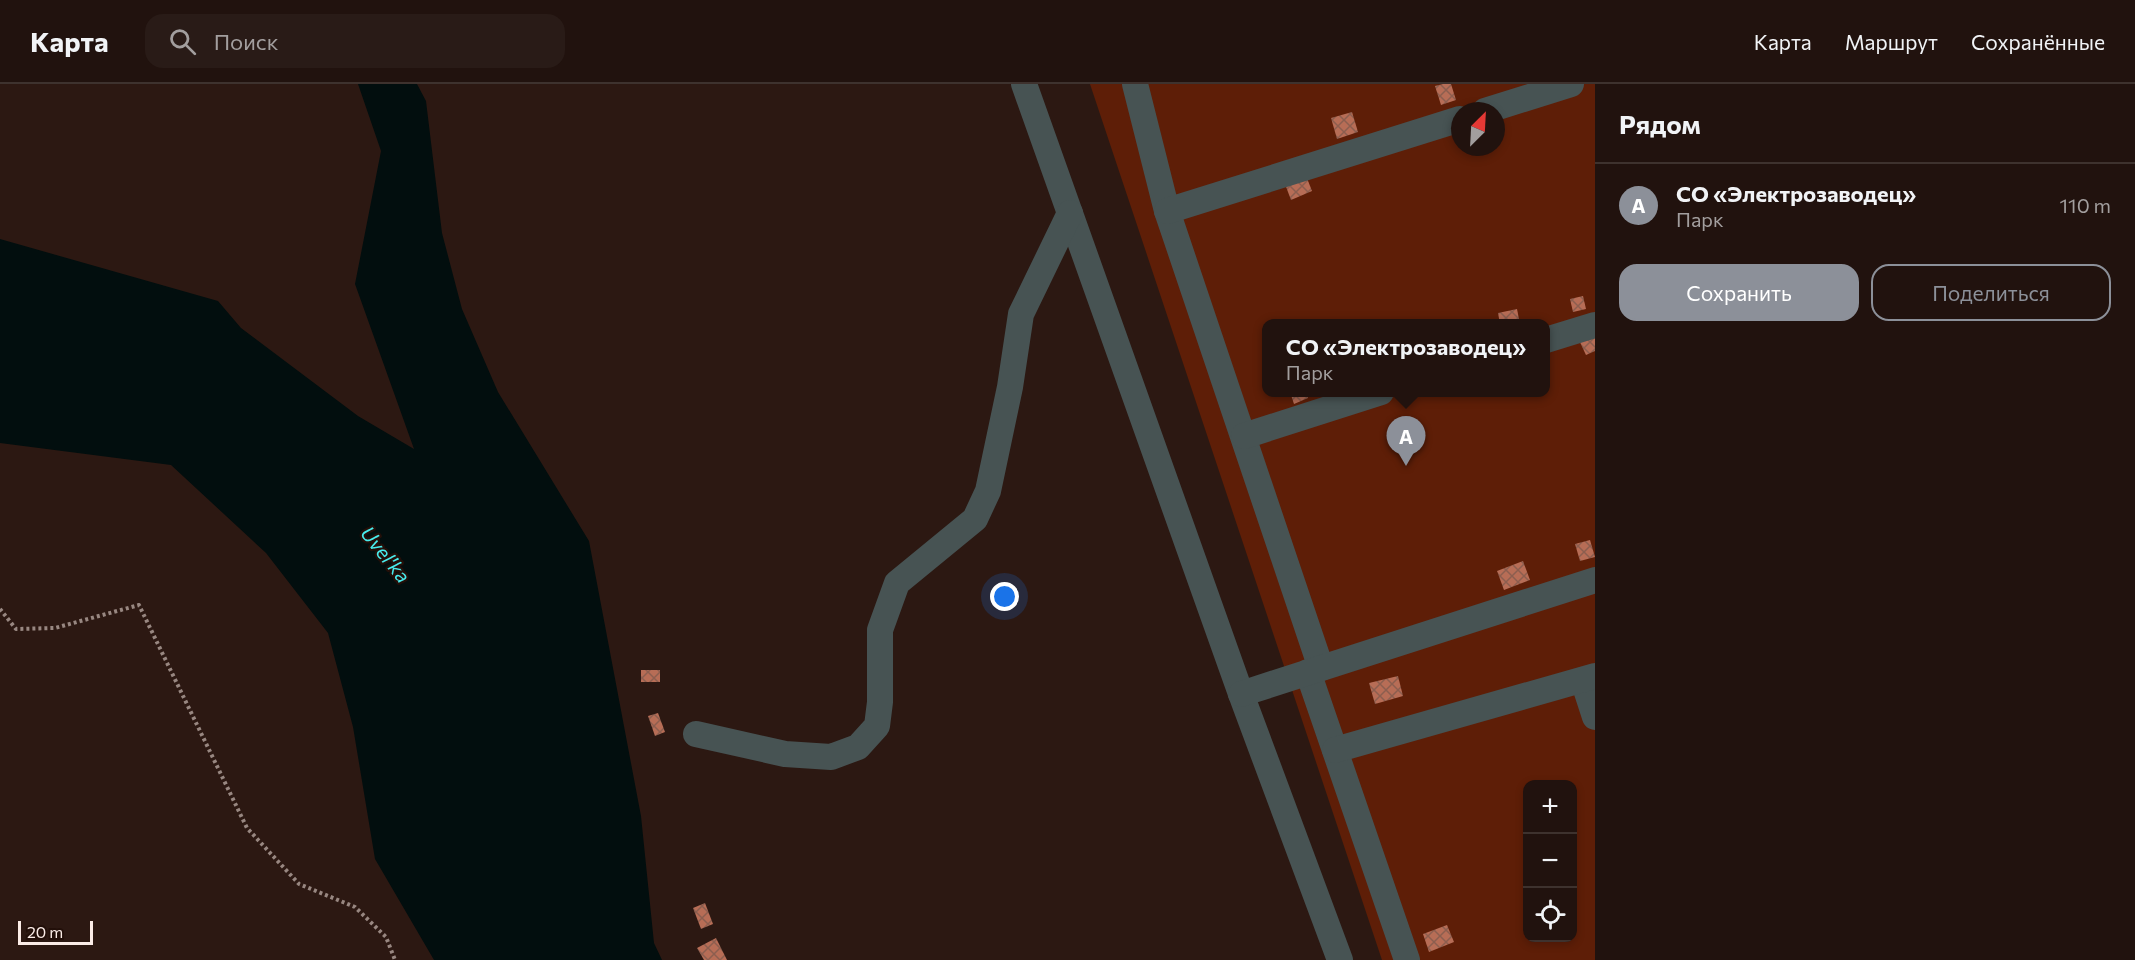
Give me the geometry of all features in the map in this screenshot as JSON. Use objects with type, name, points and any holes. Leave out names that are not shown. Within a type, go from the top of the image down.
[{"type":"lane","points":[[1024,84],[1241,694],[1340,960]]},
{"type":"lane","points":[[1135,84],[1167,211],[1244,436],[1315,670],[1335,750],[1407,960]]},
{"type":"lane","points":[[1505,105],[1571,84]]},
{"type":"lane","points":[[1167,211],[1451,122]]},
{"type":"lane","points":[[696,734],[785,754],[831,757],[858,747],[877,726],[880,702],[880,630],[897,583],[975,519],[988,491],[1010,387],[1021,314],[1070,213]]},
{"type":"lane","points":[[1550,338],[1595,325]]},
{"type":"lane","points":[[1244,436],[1368,397]]},
{"type":"lane","points":[[1241,694],[1595,580]]},
{"type":"lane","points":[[1335,750],[1589,678],[1595,717]]},
{"type":"path","points":[[0,609],[16,629],[55,628],[139,605],[247,828],[299,884],[355,907],[386,937],[395,960]]},
{"type":"shaded area","points":[[1090,84],[1595,84],[1595,960],[1382,960]]},
{"type":"water","name":"Uvel'ka","points":[[358,84],[417,84],[426,101],[442,233],[462,309],[498,392],[589,541],[641,816],[654,943],[662,960],[434,960],[375,859],[353,727],[328,633],[266,553],[171,465],[0,443],[0,239],[218,301],[241,328],[358,416],[414,449],[355,284],[381,151]]},
{"type":"building","points":[[1451,84],[1456,100],[1441,105],[1435,86]]},
{"type":"building","points":[[1352,112],[1358,132],[1337,139],[1331,118]]},
{"type":"building","points":[[1303,168],[1312,191],[1291,200],[1282,176]]},
{"type":"building","points":[[1583,296],[1586,309],[1573,312],[1570,299]]},
{"type":"building","points":[[1517,309],[1519,319],[1499,319],[1498,313]]},
{"type":"building","points":[[1595,327],[1595,351],[1586,355],[1577,336]]},
{"type":"building","points":[[1292,397],[1308,397],[1308,398],[1294,404]]},
{"type":"building","points":[[1590,540],[1595,557],[1580,561],[1575,544]]},
{"type":"building","points":[[1523,561],[1530,580],[1504,590],[1497,571]]},
{"type":"building","points":[[641,670],[660,670],[660,682],[641,682]]},
{"type":"building","points":[[1398,676],[1403,696],[1375,704],[1369,683]]},
{"type":"building","points":[[658,713],[665,732],[655,736],[648,716]]},
{"type":"building","points":[[705,903],[713,924],[701,929],[693,908]]},
{"type":"building","points":[[1447,925],[1454,942],[1429,952],[1423,934]]},
{"type":"building","points":[[716,938],[727,960],[704,960],[697,948]]},
{"type":"place","name":"СО «Электрозаводец»","points":[[1406,466]]}]
